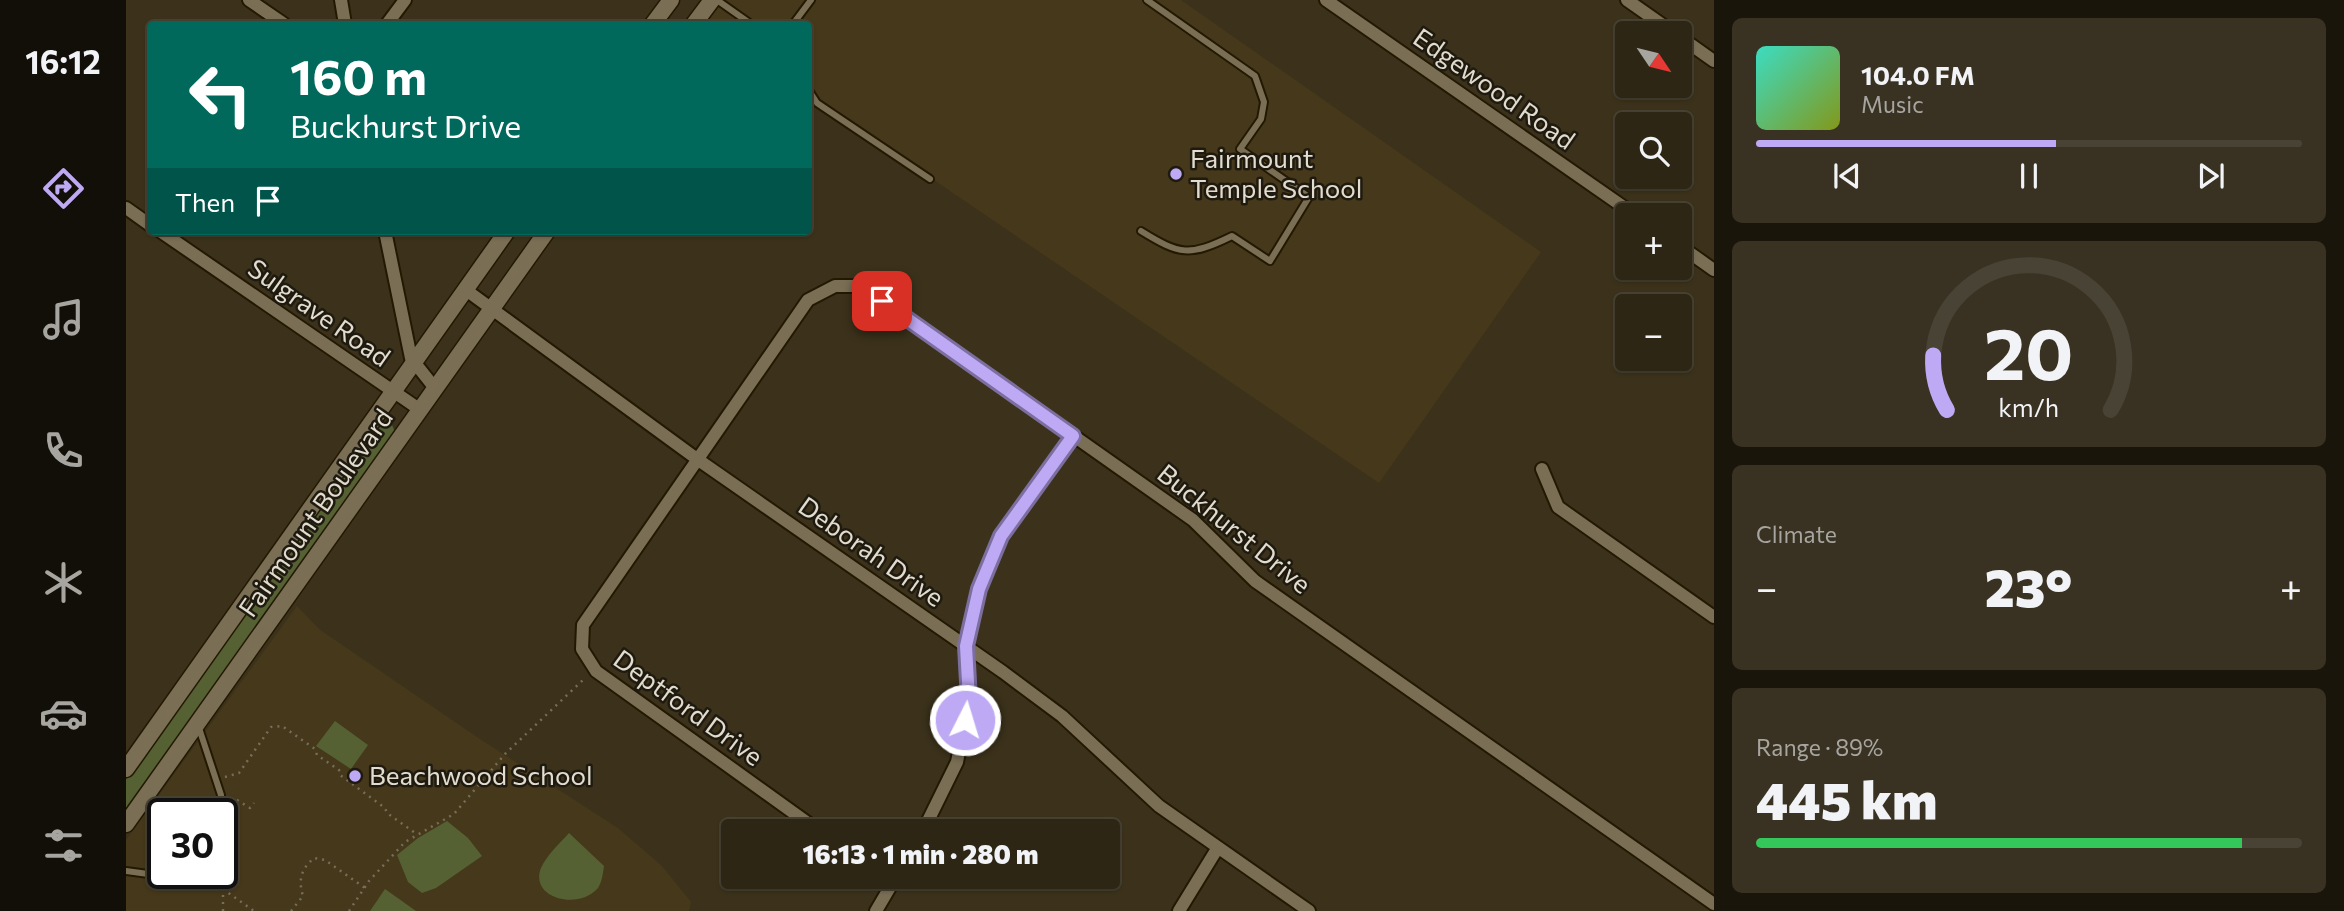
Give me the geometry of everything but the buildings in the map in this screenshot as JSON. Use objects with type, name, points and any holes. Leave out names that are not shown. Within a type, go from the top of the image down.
[{"type":"main road","points":[[655,21],[671,0]]},
{"type":"main road","points":[[696,21],[712,0]]},
{"type":"main road","name":"Fairmount Boulevard","points":[[126,769],[504,235]]},
{"type":"main road","name":"Fairmount Boulevard","points":[[126,824],[544,235]]},
{"type":"street","points":[[249,0],[280,21]]},
{"type":"street","points":[[341,0],[344,21]]},
{"type":"street","points":[[389,21],[405,0]]},
{"type":"street","name":"Edgewood Road","points":[[1326,0],[1618,203]]},
{"type":"street","points":[[1627,0],[1657,21]]},
{"type":"street","points":[[1692,45],[1714,61]]},
{"type":"street","points":[[126,208],[147,223]]},
{"type":"street","name":"Sulgrave Road","points":[[166,235],[419,409]]},
{"type":"street","points":[[386,235],[414,363],[434,387]]},
{"type":"street","points":[[1692,254],[1714,270]]},
{"type":"street","name":"Buckhurst Drive","points":[[697,459],[808,300],[835,286],[861,286],[1193,520],[1255,581],[1714,904]]},
{"type":"street","name":"Deborah Drive","points":[[466,290],[697,459],[1062,716],[1159,806],[1309,911]]},
{"type":"street","points":[[929,819],[957,762],[969,700],[966,646],[979,589],[1001,536],[1073,436]]},
{"type":"street","name":"Deptford Drive","points":[[697,459],[583,625],[582,649],[596,671],[802,819]]},
{"type":"street","points":[[1542,469],[1558,507],[1714,617]]},
{"type":"street","points":[[1179,911],[1217,849]]},
{"type":"street","points":[[876,911],[886,889]]},
{"type":"lane","points":[[718,0],[747,21]]},
{"type":"lane","points":[[795,21],[810,0]]},
{"type":"lane","points":[[1140,231],[1169,248],[1195,252],[1232,236],[1270,261],[1309,197],[1240,149],[1261,119],[1264,102],[1255,76],[1147,0]]},
{"type":"lane","points":[[812,95],[817,103],[930,179]]},
{"type":"lane","points":[[198,723],[221,798]]},
{"type":"lane","points":[[126,871],[147,874]]},
{"type":"path","points":[[349,911],[405,842],[454,814],[505,754],[584,679]]},
{"type":"path","points":[[223,777],[239,773],[271,727],[282,726],[315,749],[317,755],[339,770],[340,775],[418,835]]},
{"type":"path","points":[[238,801],[250,808],[254,803]]},
{"type":"path","points":[[291,911],[303,896],[301,875],[306,865],[314,859],[325,860],[365,888]]},
{"type":"path","points":[[223,889],[223,911]]},
{"type":"path","points":[[223,889],[254,911]]},
{"type":"shaded area","name":"Fairmount Temple School","points":[[712,0],[1181,0],[1541,252],[1379,483],[812,97],[812,21],[698,20]]},
{"type":"shaded area","name":"Beachwood School","points":[[297,606],[319,629],[477,737],[618,828],[662,866],[691,902],[689,911],[126,911],[126,840],[147,811],[147,889],[238,889],[238,798],[157,798]]},
{"type":"green space","points":[[384,421],[392,425],[395,432],[126,814],[126,779],[375,428]]},
{"type":"green space","points":[[335,721],[368,745],[351,769],[316,746]]},
{"type":"green space","points":[[447,821],[468,838],[482,856],[436,888],[422,893],[408,882],[397,855],[418,838]]},
{"type":"green space","points":[[569,833],[604,866],[598,888],[579,899],[568,900],[548,894],[539,878],[546,859]]},
{"type":"green space","points":[[385,889],[416,911],[370,911]]},
{"type":"place","name":"Fairmount Temple School","points":[[1176,174]]},
{"type":"place","name":"Beachwood School","points":[[355,776]]},
{"type":"route","points":[[882,301],[1073,436],[1001,536],[979,589],[966,646],[969,700],[965,720]]}]
